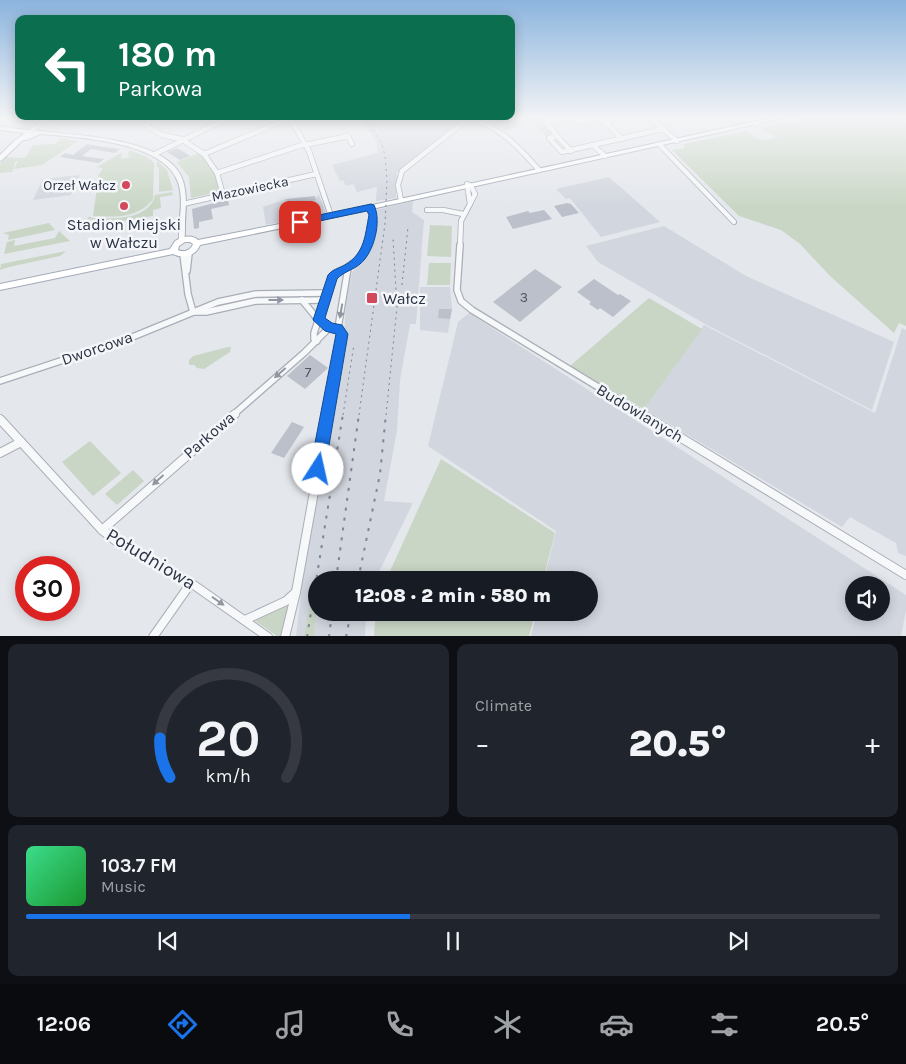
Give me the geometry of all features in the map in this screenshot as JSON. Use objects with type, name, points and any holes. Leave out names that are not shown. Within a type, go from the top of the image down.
[{"type":"main road","points":[[0,158],[11,148]]},
{"type":"main road","points":[[404,200],[644,148]]},
{"type":"main road","points":[[0,287],[174,249],[185,240],[197,244],[214,241],[468,187]]},
{"type":"main road","points":[[174,249],[186,253],[197,244]]},
{"type":"street","points":[[139,148],[155,154],[175,168],[181,182],[185,240]]},
{"type":"street","points":[[155,154],[168,148]]},
{"type":"street","points":[[195,148],[204,154],[217,173],[224,195]]},
{"type":"street","points":[[204,154],[219,148]]},
{"type":"street","points":[[217,173],[294,148]]},
{"type":"street","points":[[306,148],[331,216]]},
{"type":"street","points":[[404,200],[399,195],[399,178],[402,171],[432,148]]},
{"type":"street","points":[[519,148],[539,170]]},
{"type":"street","points":[[558,148],[562,152],[586,148]]},
{"type":"street","points":[[568,148],[571,151]]},
{"type":"street","points":[[596,148],[604,156]]},
{"type":"street","points":[[663,148],[734,222]]},
{"type":"street","name":"Mazowiecka","points":[[183,204],[316,174]]},
{"type":"street","name":"Budowlanych","points":[[468,187],[471,197],[470,205],[461,221],[457,290],[462,301],[472,310],[906,575]]},
{"type":"street","points":[[317,341],[314,339],[314,333],[325,293],[335,273],[348,268],[358,260],[369,245],[373,217],[371,207]]},
{"type":"street","points":[[426,210],[443,210],[464,214]]},
{"type":"street","points":[[186,253],[188,291],[193,312]]},
{"type":"street","points":[[285,636],[296,592],[341,340],[342,334],[338,328],[348,268]]},
{"type":"street","name":"Dworcowa","points":[[0,381],[130,338],[218,302],[256,294],[325,293]]},
{"type":"street","points":[[255,301],[256,294]]},
{"type":"street","points":[[302,300],[313,316],[329,328],[338,328]]},
{"type":"street","name":"Dworcowa","points":[[193,312],[203,313],[229,305],[255,301],[324,300]]},
{"type":"street","name":"Parkowa","points":[[102,530],[317,341],[329,328]]},
{"type":"street","name":"Południowa","points":[[0,419],[102,530],[116,541],[191,582],[268,636]]},
{"type":"street","points":[[0,453],[21,442]]},
{"type":"street","points":[[153,636],[191,582]]},
{"type":"street","points":[[245,620],[286,601],[296,592]]},
{"type":"shaded area","points":[[377,148],[428,148],[397,172],[396,198],[376,201],[377,187],[357,192],[353,184],[346,186],[343,180],[340,181],[332,165],[378,153]]},
{"type":"shaded area","points":[[80,175],[71,195],[33,200],[43,179]]},
{"type":"shaded area","points":[[609,177],[660,222],[601,237],[570,198],[566,199],[556,189]]},
{"type":"shaded area","points":[[319,195],[326,213],[301,218],[297,210],[292,210],[288,212],[287,215],[289,217],[285,218],[286,221],[266,225],[263,207],[286,199],[288,206],[309,203],[316,200]]},
{"type":"shaded area","points":[[413,201],[412,212],[424,220],[416,324],[410,324],[400,380],[397,430],[384,501],[413,503],[379,571],[308,571],[308,621],[366,621],[365,636],[296,636],[303,576],[344,338],[346,301],[352,273],[372,246],[376,210]]},
{"type":"shaded area","points":[[664,226],[746,276],[894,342],[872,410],[705,324],[598,262],[586,246]]},
{"type":"shaded area","points":[[420,287],[450,287],[452,308],[448,333],[420,330]]},
{"type":"shaded area","points":[[469,313],[877,576],[845,576],[845,621],[890,621],[890,585],[906,595],[906,610],[901,636],[531,636],[535,621],[598,621],[598,571],[546,571],[556,531],[428,446],[458,322]]},
{"type":"shaded area","points":[[704,325],[875,413],[902,328],[906,330],[906,556],[898,553],[896,543],[850,517],[842,527],[644,409]]},
{"type":"green space","points":[[31,148],[68,148],[42,165],[14,169],[18,161],[16,161],[12,172],[0,173],[0,164],[6,157],[25,158]]},
{"type":"green space","points":[[685,148],[790,148],[800,154],[791,148],[906,148],[906,326],[899,323],[894,333],[830,276],[800,244],[781,230],[739,216],[672,150]]},
{"type":"green space","points":[[129,150],[147,157],[154,163],[153,199],[147,206],[133,213],[117,216],[93,216],[99,174],[103,169],[99,167],[94,169],[122,152],[121,159],[131,157],[128,155]]},
{"type":"green space","points":[[199,153],[215,172],[219,192],[191,198],[189,177],[177,162]]},
{"type":"green space","points":[[157,161],[167,170],[173,190],[159,192],[159,167],[157,167]]},
{"type":"green space","points":[[172,192],[173,195],[160,197],[161,208],[153,210],[153,216],[99,225],[99,220],[87,219],[90,216],[91,218],[128,217],[145,210],[155,195]]},
{"type":"green space","points":[[49,223],[55,230],[8,240],[9,235],[3,233]]},
{"type":"green space","points":[[430,225],[452,226],[451,257],[427,256]]},
{"type":"green space","points":[[59,231],[70,241],[4,254],[7,242],[15,240],[14,246],[55,238]]},
{"type":"green space","points":[[66,251],[60,256],[0,270],[1,264]]},
{"type":"green space","points":[[429,263],[451,263],[450,285],[427,285]]},
{"type":"green space","points":[[649,298],[702,329],[644,409],[570,366]]},
{"type":"green space","points":[[231,347],[230,352],[204,369],[189,365],[189,360],[193,356]]},
{"type":"green space","points":[[90,441],[121,473],[93,496],[62,462]]},
{"type":"green space","points":[[441,459],[555,533],[545,571],[390,571]]},
{"type":"green space","points":[[133,470],[144,481],[117,505],[105,494]]},
{"type":"green space","points":[[289,602],[291,604],[282,636],[277,636],[254,620]]},
{"type":"green space","points":[[308,615],[308,621],[315,621],[314,636],[304,636]]},
{"type":"green space","points":[[375,621],[533,621],[529,636],[374,636]]},
{"type":"building","points":[[82,148],[120,149],[115,153],[91,149],[82,156],[104,159],[99,163],[60,157],[65,153],[73,155]]},
{"type":"building","points":[[177,148],[190,156],[180,160],[167,152]]},
{"type":"building","points":[[315,196],[316,200],[309,203],[288,206],[286,199]]},
{"type":"building","points":[[228,199],[229,205],[211,209],[213,219],[199,222],[199,228],[194,229],[192,209]]},
{"type":"building","points":[[571,204],[579,213],[562,217],[554,206]]},
{"type":"building","points":[[544,210],[552,219],[513,229],[506,217],[528,211],[530,213]]},
{"type":"building","points":[[535,269],[562,287],[520,322],[493,302]]},
{"type":"building","points":[[594,279],[631,301],[613,317],[600,308],[598,310],[589,304],[591,302],[577,292]]},
{"type":"building","points":[[439,309],[452,309],[450,319],[438,318]]},
{"type":"building","points":[[310,355],[328,368],[305,389],[287,376]]},
{"type":"building","points":[[292,422],[304,427],[284,458],[271,453]]},
{"type":"railway","points":[[359,415],[385,224],[387,181],[383,148]]},
{"type":"railway","points":[[402,285],[408,227]]},
{"type":"railway","points":[[386,415],[397,307],[393,239]]},
{"type":"railway","points":[[343,415],[354,344]]},
{"type":"railway","points":[[307,636],[343,414]]},
{"type":"railway","points":[[337,571],[359,414]]},
{"type":"railway","points":[[360,571],[380,474],[386,414]]},
{"type":"railway","points":[[329,636],[331,621]]},
{"type":"railway","points":[[346,636],[349,621]]},
{"type":"place","name":"Orzeł Wałcz","points":[[126,185]]},
{"type":"place","name":"Stadion Miejski w Wałczu","points":[[124,206]]},
{"type":"place","name":"Wałcz","points":[[372,298]]},
{"type":"route","points":[[300,222],[371,207],[373,215],[368,248],[358,260],[348,268],[335,273],[332,277],[325,293],[319,320],[329,328],[338,328],[342,334],[318,469]]}]
